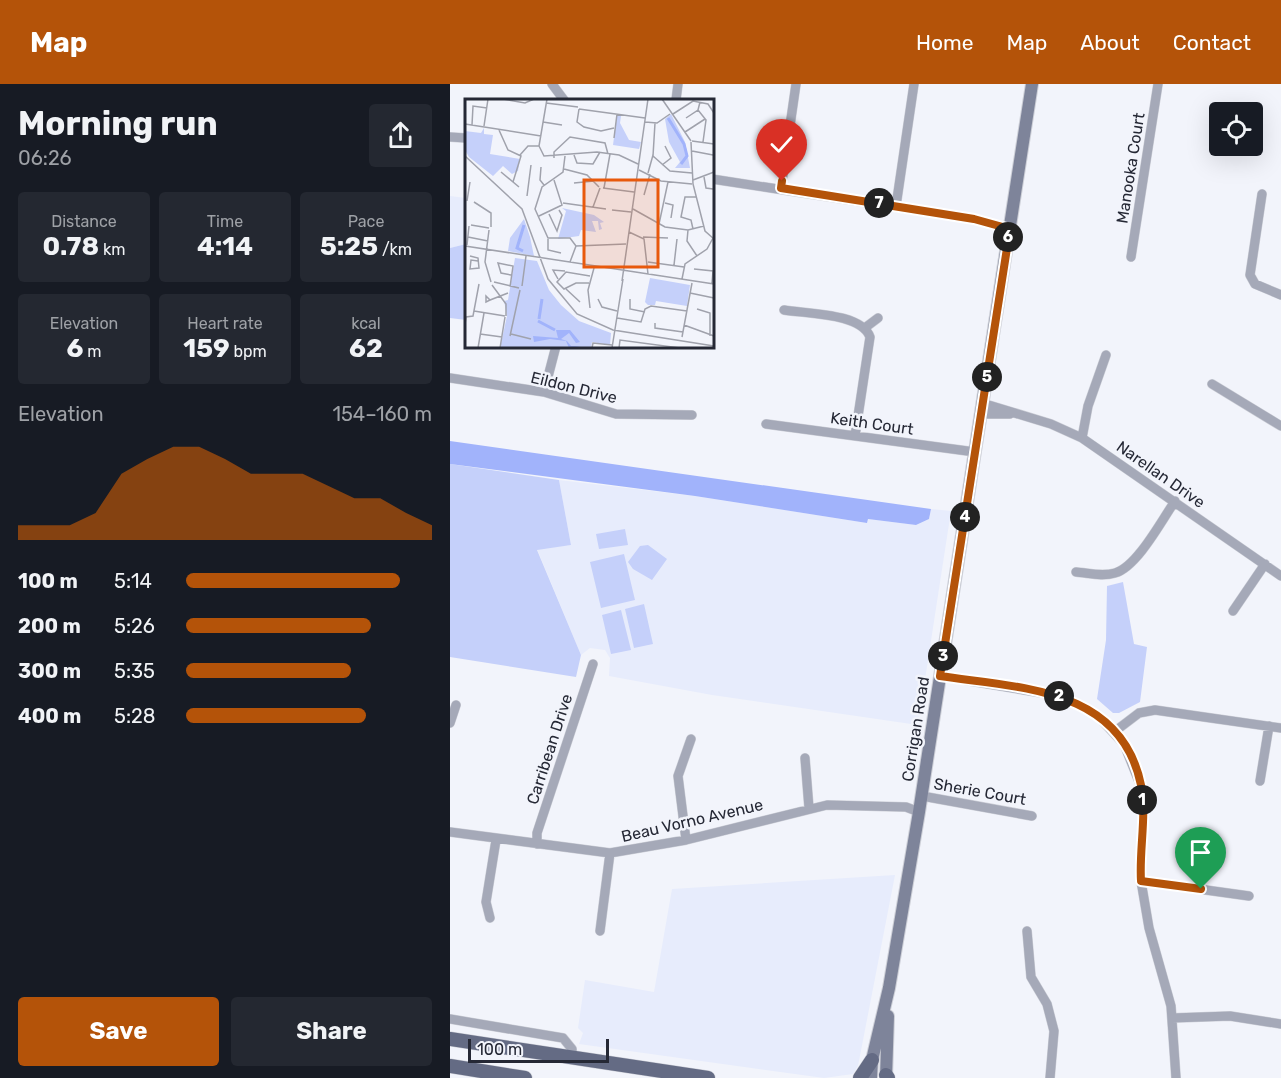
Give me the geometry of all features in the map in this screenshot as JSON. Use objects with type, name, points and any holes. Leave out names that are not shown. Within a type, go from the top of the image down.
[{"type":"main road","name":"Corrigan Road","points":[[871,1078],[872,1059],[890,988],[919,812],[1032,84]]},
{"type":"main road","name":"Corrigan Road","points":[[886,1077],[890,988]]},
{"type":"main road","points":[[450,1039],[708,1078]]},
{"type":"main road","points":[[860,1078],[872,1059]]},
{"type":"main road","points":[[450,1066],[525,1078]]},
{"type":"street","points":[[552,84],[559,99]]},
{"type":"street","points":[[676,99],[678,84]]},
{"type":"street","points":[[781,188],[796,84]]},
{"type":"street","points":[[896,206],[914,84]]},
{"type":"street","name":"Manooka Court","points":[[1131,257],[1158,84]]},
{"type":"street","points":[[450,136],[465,138]]},
{"type":"street","points":[[714,179],[1010,224]]},
{"type":"street","points":[[1262,194],[1250,275],[1255,284],[1281,295]]},
{"type":"street","points":[[784,310],[855,321],[866,327],[870,337],[855,436]]},
{"type":"street","points":[[866,327],[878,318]]},
{"type":"street","points":[[544,392],[555,348]]},
{"type":"street","points":[[1082,438],[1088,406],[1106,355]]},
{"type":"street","name":"Eildon Drive","points":[[450,378],[544,392],[616,414],[692,415]]},
{"type":"street","points":[[1212,384],[1281,426]]},
{"type":"street","points":[[1072,433],[1088,406]]},
{"type":"street","name":"Narellan Drive","points":[[982,409],[1015,414],[1082,438],[1281,576]]},
{"type":"street","name":"Keith Court","points":[[766,424],[975,452]]},
{"type":"street","points":[[1076,572],[1108,574],[1125,568],[1139,553],[1175,501]]},
{"type":"street","points":[[1233,611],[1265,564]]},
{"type":"street","name":"Carribean Drive","points":[[537,844],[537,833],[593,664]]},
{"type":"street","points":[[940,676],[1060,696],[1087,708],[1114,732],[1130,755],[1140,784],[1143,812],[1141,881],[1149,928],[1172,1018],[1176,1078]]},
{"type":"street","points":[[450,723],[456,705]]},
{"type":"street","points":[[1114,732],[1138,713],[1155,710],[1281,728]]},
{"type":"street","points":[[1260,781],[1269,726]]},
{"type":"street","points":[[686,840],[678,776],[691,739]]},
{"type":"street","points":[[805,759],[809,808]]},
{"type":"street","name":"Sherie Court","points":[[921,796],[1032,816]]},
{"type":"street","name":"Beau Vorno Avenue","points":[[450,832],[496,840],[610,853],[686,840],[827,805],[906,807],[919,812]]},
{"type":"street","points":[[490,918],[486,902],[496,840]]},
{"type":"street","points":[[600,931],[610,853]]},
{"type":"street","points":[[1141,881],[1249,896]]},
{"type":"street","points":[[1027,931],[1031,977],[1047,1004],[1054,1031],[1050,1078]]},
{"type":"street","points":[[1172,1018],[1230,1016],[1281,1024]]},
{"type":"street","points":[[450,1019],[563,1038],[572,1049],[572,1058]]},
{"type":"shaded area","points":[[450,196],[465,198],[465,244],[450,248]]},
{"type":"shaded area","points":[[465,244],[465,320],[450,318],[450,248]]},
{"type":"shaded area","points":[[450,464],[559,480],[571,545],[537,550],[581,655],[576,677],[450,657]]},
{"type":"shaded area","points":[[559,480],[695,496],[867,523],[868,519],[916,525],[929,519],[931,509],[951,511],[918,725],[712,695],[609,676],[610,658],[605,650],[590,648],[581,655],[537,549],[571,545]]},
{"type":"shaded area","points":[[625,529],[628,545],[599,549],[596,534]]},
{"type":"shaded area","points":[[648,545],[667,559],[652,580],[633,569],[628,562],[640,546]]},
{"type":"shaded area","points":[[624,554],[635,600],[601,608],[590,562]]},
{"type":"shaded area","points":[[1123,582],[1134,644],[1147,647],[1140,702],[1119,713],[1113,713],[1097,699],[1106,640],[1107,586]]},
{"type":"shaded area","points":[[644,604],[653,644],[634,648],[625,609]]},
{"type":"shaded area","points":[[621,610],[631,650],[611,654],[602,615]]},
{"type":"shaded area","points":[[895,875],[858,1066],[853,1074],[824,1078],[579,1044],[583,1033],[578,1028],[585,980],[654,992],[672,889]]},
{"type":"water","points":[[450,441],[931,509],[929,519],[916,525],[868,519],[867,523],[695,496],[450,464]]},
{"type":"route","points":[[782,181],[781,188],[974,219],[1010,229],[940,676],[1048,693],[1074,701],[1097,715],[1108,724],[1124,744],[1136,769],[1140,784],[1143,812],[1140,846],[1141,881],[1201,889]]}]
